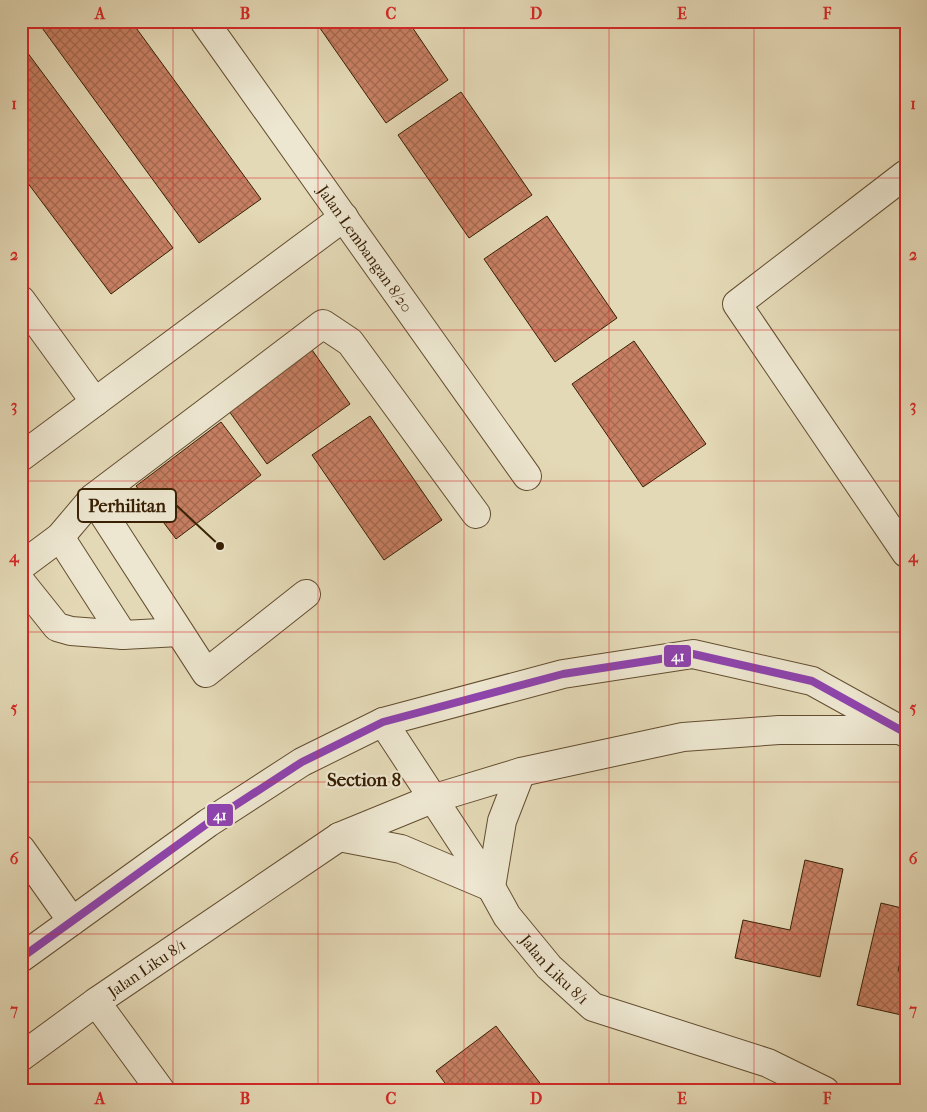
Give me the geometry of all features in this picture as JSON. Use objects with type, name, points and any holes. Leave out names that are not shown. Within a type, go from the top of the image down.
[{"type":"street","name":"Jalan Lembangan 8/20","points":[[204,21],[527,476]]},
{"type":"street","points":[[906,174],[737,304],[906,553]]},
{"type":"street","points":[[21,457],[344,216]]},
{"type":"street","points":[[21,300],[95,402]]},
{"type":"street","points":[[21,566],[60,538],[93,498],[323,324],[350,342],[476,514]]},
{"type":"street","points":[[93,498],[206,673],[306,594]]},
{"type":"street","points":[[60,538],[123,635]]},
{"type":"street","points":[[21,582],[57,627],[70,631],[123,635],[179,632]]},
{"type":"street","name":"Jalan Liku 8/1","points":[[21,958],[208,823],[302,762],[382,722],[563,674],[693,654],[812,681],[904,732]]},
{"type":"street","name":"Jalan Liku 8/1","points":[[382,722],[507,916],[549,967],[593,1007],[768,1063],[825,1091]]},
{"type":"street","name":"Jalan Liku 8/1","points":[[21,1057],[96,1002],[339,837],[432,799],[521,772],[683,737],[779,730],[904,732]]},
{"type":"street","points":[[339,837],[401,849],[490,887],[502,821],[521,772]]},
{"type":"street","points":[[21,849],[72,921]]},
{"type":"street","points":[[96,1002],[161,1091]]},
{"type":"building","points":[[37,21],[131,21],[261,199],[199,243]]},
{"type":"building","points":[[315,21],[408,21],[448,80],[386,123]]},
{"type":"building","points":[[21,44],[173,248],[111,294],[21,174]]},
{"type":"building","points":[[461,92],[532,195],[469,238],[398,135]]},
{"type":"building","points":[[547,216],[617,318],[555,362],[484,259]]},
{"type":"building","points":[[634,341],[706,444],[643,487],[572,384]]},
{"type":"building","points":[[310,347],[350,404],[267,464],[226,407]]},
{"type":"building","points":[[370,416],[442,520],[384,560],[312,455]]},
{"type":"building","points":[[221,422],[261,475],[176,539],[136,486]]},
{"type":"building","points":[[805,860],[843,869],[820,977],[735,958],[743,920],[790,930]]},
{"type":"building","points":[[881,903],[906,909],[906,936],[898,971],[906,973],[906,1016],[857,1005]]},
{"type":"building","points":[[496,1026],[546,1091],[451,1091],[436,1071]]},
{"type":"transit line","name":"41","points":[[21,958],[208,823],[302,762],[383,722],[563,674],[693,654],[812,681],[906,733]]},
{"type":"place","name":"Perhilitan","points":[[220,546]]},
{"type":"district","name":"Section 8","points":[[364,779]]}]
